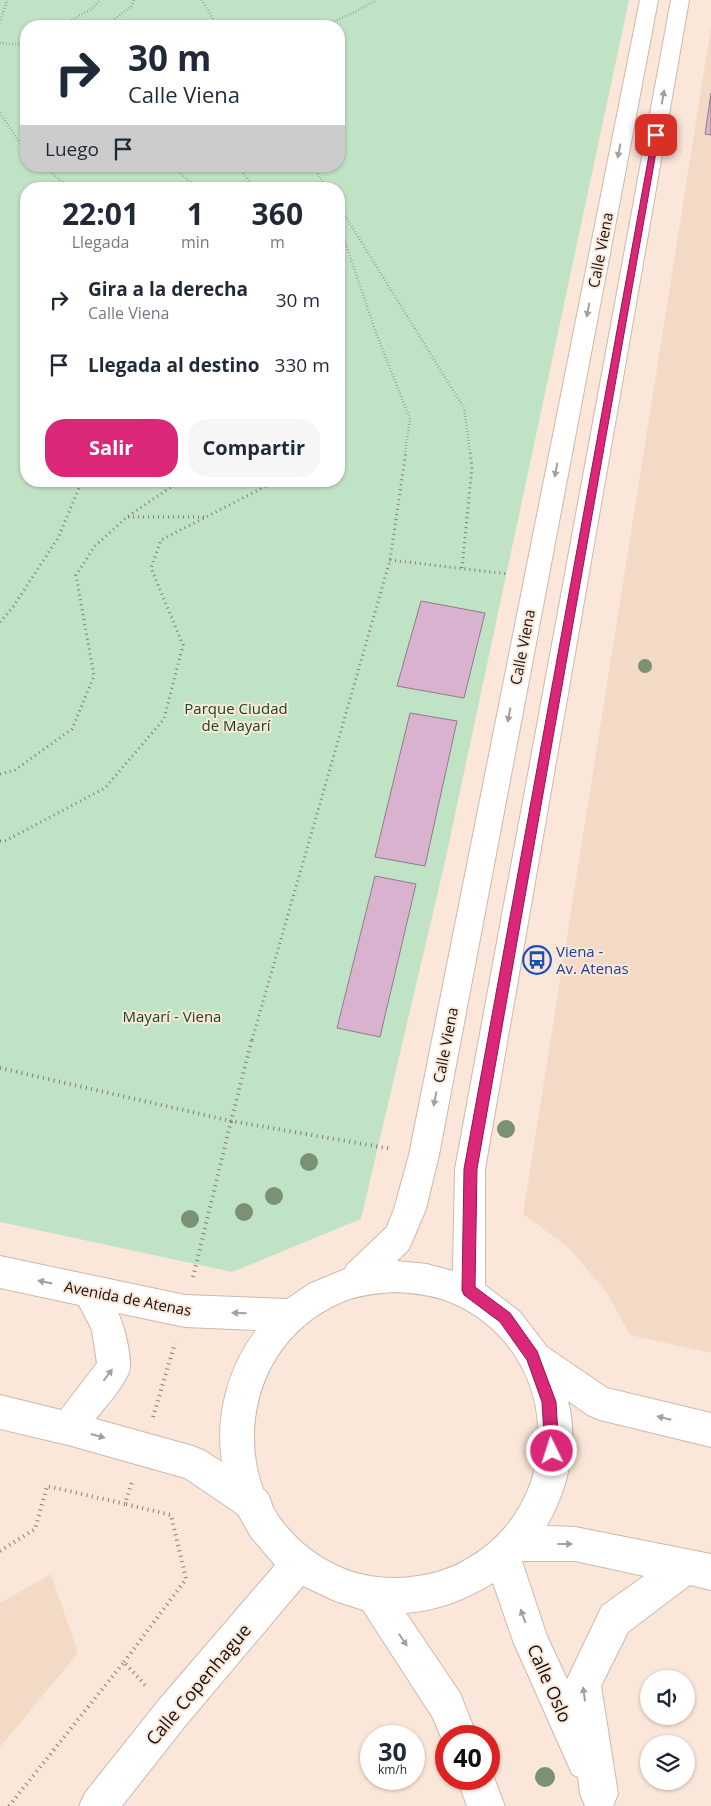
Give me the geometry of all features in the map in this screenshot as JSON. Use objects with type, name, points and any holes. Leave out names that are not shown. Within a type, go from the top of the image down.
[{"type":"street","name":"Calle Viena","points":[[358,1276],[398,1238],[410,1208],[424,1155],[535,577],[649,0]]},
{"type":"street","points":[[469,1290],[470,1169],[680,0]]},
{"type":"street","points":[[401,1270],[436,1276],[469,1290],[505,1318],[532,1356],[549,1402],[552,1451],[541,1500],[509,1551],[465,1585],[422,1598],[376,1599],[335,1587],[299,1564],[274,1537],[256,1506],[241,1454],[243,1403],[259,1355],[288,1315],[324,1288],[358,1276],[401,1270]]},
{"type":"street","name":"Avenida de Atenas","points":[[0,1272],[185,1311],[288,1315]]},
{"type":"street","points":[[68,1428],[114,1367],[108,1327],[90,1292]]},
{"type":"street","points":[[532,1356],[600,1403],[711,1430]]},
{"type":"street","points":[[0,1412],[68,1428],[147,1437],[193,1463],[256,1506]]},
{"type":"street","points":[[509,1551],[575,1544],[699,1569]]},
{"type":"street","name":"Calle Oslo","points":[[509,1551],[532,1641],[602,1800]]},
{"type":"street","name":"Calle Copenhague","points":[[98,1806],[172,1713],[299,1564]]},
{"type":"street","points":[[602,1800],[583,1685],[616,1619],[699,1569]]},
{"type":"street","points":[[376,1599],[447,1706],[455,1725]]},
{"type":"street","points":[[480,1790],[486,1806]]},
{"type":"path","points":[[0,23],[7,0]]},
{"type":"path","points":[[72,20],[94,8],[100,0]]},
{"type":"path","points":[[113,20],[131,7],[134,0]]},
{"type":"path","points":[[202,0],[214,20]]},
{"type":"path","points":[[338,20],[353,14],[376,0]]},
{"type":"path","points":[[0,43],[20,45]]},
{"type":"path","points":[[0,113],[20,143]]},
{"type":"path","points":[[51,172],[62,182]]},
{"type":"path","points":[[179,172],[190,182]]},
{"type":"path","points":[[345,216],[464,408],[472,466],[462,568]]},
{"type":"path","points":[[191,1286],[261,1005],[390,560],[410,419],[375,330],[345,242]]},
{"type":"path","points":[[0,622],[13,607],[58,538],[79,487]]},
{"type":"path","points":[[0,774],[15,770],[72,729],[94,676],[76,575],[95,546],[127,517],[171,487]]},
{"type":"path","points":[[0,841],[5,841],[104,788],[164,719],[183,645],[151,568],[161,540],[264,487]]},
{"type":"path","points":[[127,517],[205,517]]},
{"type":"path","points":[[390,560],[535,577]]},
{"type":"path","points":[[0,1068],[231,1121],[424,1155]]},
{"type":"path","points":[[125,1504],[177,1335]]},
{"type":"path","points":[[0,1551],[35,1529],[47,1486],[171,1515],[186,1578],[124,1662],[9,1806]]},
{"type":"path","points":[[124,1662],[172,1713]]},
{"type":"shaded area","points":[[711,27],[711,1353],[630,1335],[607,1293],[569,1248],[523,1214]]},
{"type":"shaded area","points":[[51,1574],[78,1653],[0,1747],[0,1603]]},
{"type":"green space","name":"Parque Ciudad de Mayarí","points":[[0,0],[629,0],[444,866],[361,1219],[232,1272],[0,1222]]},
{"type":"building","points":[[711,93],[711,135],[705,134]]},
{"type":"building","points":[[421,601],[485,613],[464,698],[397,686]]},
{"type":"building","points":[[410,713],[457,721],[425,866],[375,857]]},
{"type":"building","points":[[375,876],[416,884],[380,1037],[337,1028]]},
{"type":"place","name":"Viena - Av. Atenas","points":[[537,960]]},
{"type":"route","points":[[552,1451],[549,1402],[532,1356],[505,1318],[469,1290],[470,1169],[656,135]]},
{"type":"park label","name":"Mayarí - Viena","points":[[172,1016]]}]
